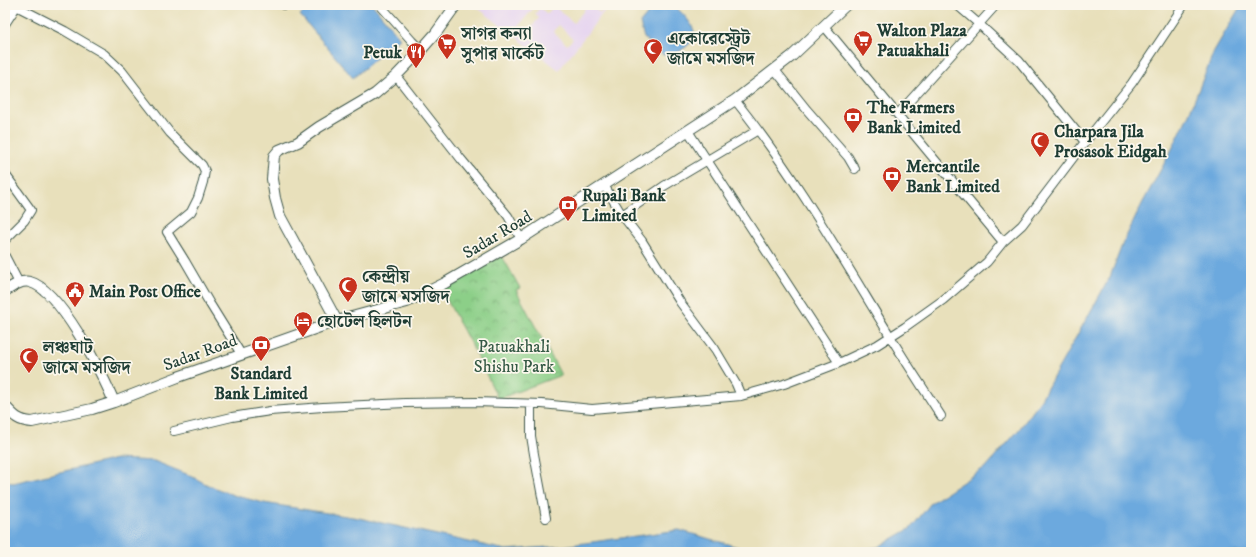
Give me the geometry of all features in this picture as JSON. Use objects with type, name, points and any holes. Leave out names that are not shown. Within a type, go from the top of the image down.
[{"type":"street","points":[[283,5],[298,5]]},
{"type":"street","points":[[380,5],[421,50]]},
{"type":"street","points":[[337,321],[280,216],[272,179],[274,156],[279,150],[298,142],[319,127],[376,94],[421,50],[436,33],[456,5]]},
{"type":"street","name":"Sadar Road","points":[[5,406],[22,421],[32,422],[92,409],[241,354],[337,321],[407,302],[445,283],[521,239],[735,100],[775,70],[846,5]]},
{"type":"street","points":[[957,5],[980,24],[1019,61],[1085,142]]},
{"type":"street","points":[[898,114],[996,5]]},
{"type":"street","points":[[174,431],[232,417],[270,411],[300,409],[405,403],[476,402],[531,404],[592,409],[741,396],[784,384],[839,363],[876,345],[944,300],[987,262],[1003,242],[1022,225],[1132,83],[1184,5]]},
{"type":"street","points":[[5,24],[15,6],[65,31],[104,54],[122,71],[170,132],[202,165],[205,171],[203,182],[192,212],[168,232],[241,354]]},
{"type":"street","points":[[824,26],[1003,242]]},
{"type":"street","points":[[775,70],[848,157],[855,169]]},
{"type":"street","points":[[396,76],[508,216],[521,239]]},
{"type":"street","points":[[735,100],[786,169],[941,416]]},
{"type":"street","points":[[622,214],[706,160],[758,130]]},
{"type":"street","points":[[688,131],[839,363]]},
{"type":"street","points":[[5,174],[31,210],[24,221],[5,240]]},
{"type":"street","points":[[604,185],[622,214],[642,241],[680,302],[715,349],[736,384],[741,396]]},
{"type":"street","points":[[5,256],[19,283]]},
{"type":"street","points":[[5,291],[19,283],[29,282],[47,292],[58,304],[95,361],[107,383],[114,402]]},
{"type":"street","points":[[531,404],[531,436],[546,518]]},
{"type":"shaded area","points":[[474,5],[537,5],[547,14],[555,5],[560,5],[557,9],[574,23],[585,9],[581,5],[590,5],[600,13],[606,5],[609,5],[559,70]],"holes":[[[535,6],[539,9],[535,14],[539,18],[525,35],[517,28]],[[559,25],[573,39],[567,45],[553,31]]]},
{"type":"green space","name":"Patuakhali Shishu Park","points":[[502,256],[520,288],[516,290],[561,375],[498,399],[481,363],[441,289]]},
{"type":"water","points":[[312,5],[373,5],[400,38],[353,78],[300,15]]},
{"type":"water","points":[[657,5],[674,5],[691,24],[694,35],[693,40],[677,53],[663,55],[644,38],[640,23]]},
{"type":"water","points":[[1241,5],[1251,5],[1251,552],[846,552],[878,547],[911,528],[931,503],[987,466],[1017,432],[1037,406],[1110,277],[1122,245],[1189,114],[1214,51]]},
{"type":"water","points":[[116,459],[154,461],[233,495],[264,503],[359,518],[506,550],[563,546],[679,530],[755,552],[5,552],[5,481],[13,483]]},
{"type":"place","name":"Walton Plaza Patuakhali","points":[[863,57]]},
{"type":"place","name":"সাগর কন্যা সুপার মার্কেট","points":[[447,60]]},
{"type":"place","name":"একোরেস্ট্রেট জামে মসজিদ","points":[[653,65]]},
{"type":"place","name":"Petuk","points":[[416,69]]},
{"type":"place","name":"The Farmers Bank Limited","points":[[853,134]]},
{"type":"place","name":"Charpara Jila Prosasok Eidgah","points":[[1040,158]]},
{"type":"place","name":"Mercantile Bank Limited","points":[[892,193]]},
{"type":"place","name":"Rupali Bank Limited","points":[[568,222]]},
{"type":"place","name":"কেন্দ্রীয় জামে মসজিদ","points":[[348,303]]},
{"type":"place","name":"Main Post Office","points":[[75,308]]},
{"type":"place","name":"হোটেল হিলটন","points":[[303,338]]},
{"type":"place","name":"Standard Bank Limited","points":[[261,362]]},
{"type":"place","name":"লঞ্চঘাট জামে মসজিদ","points":[[29,374]]}]
